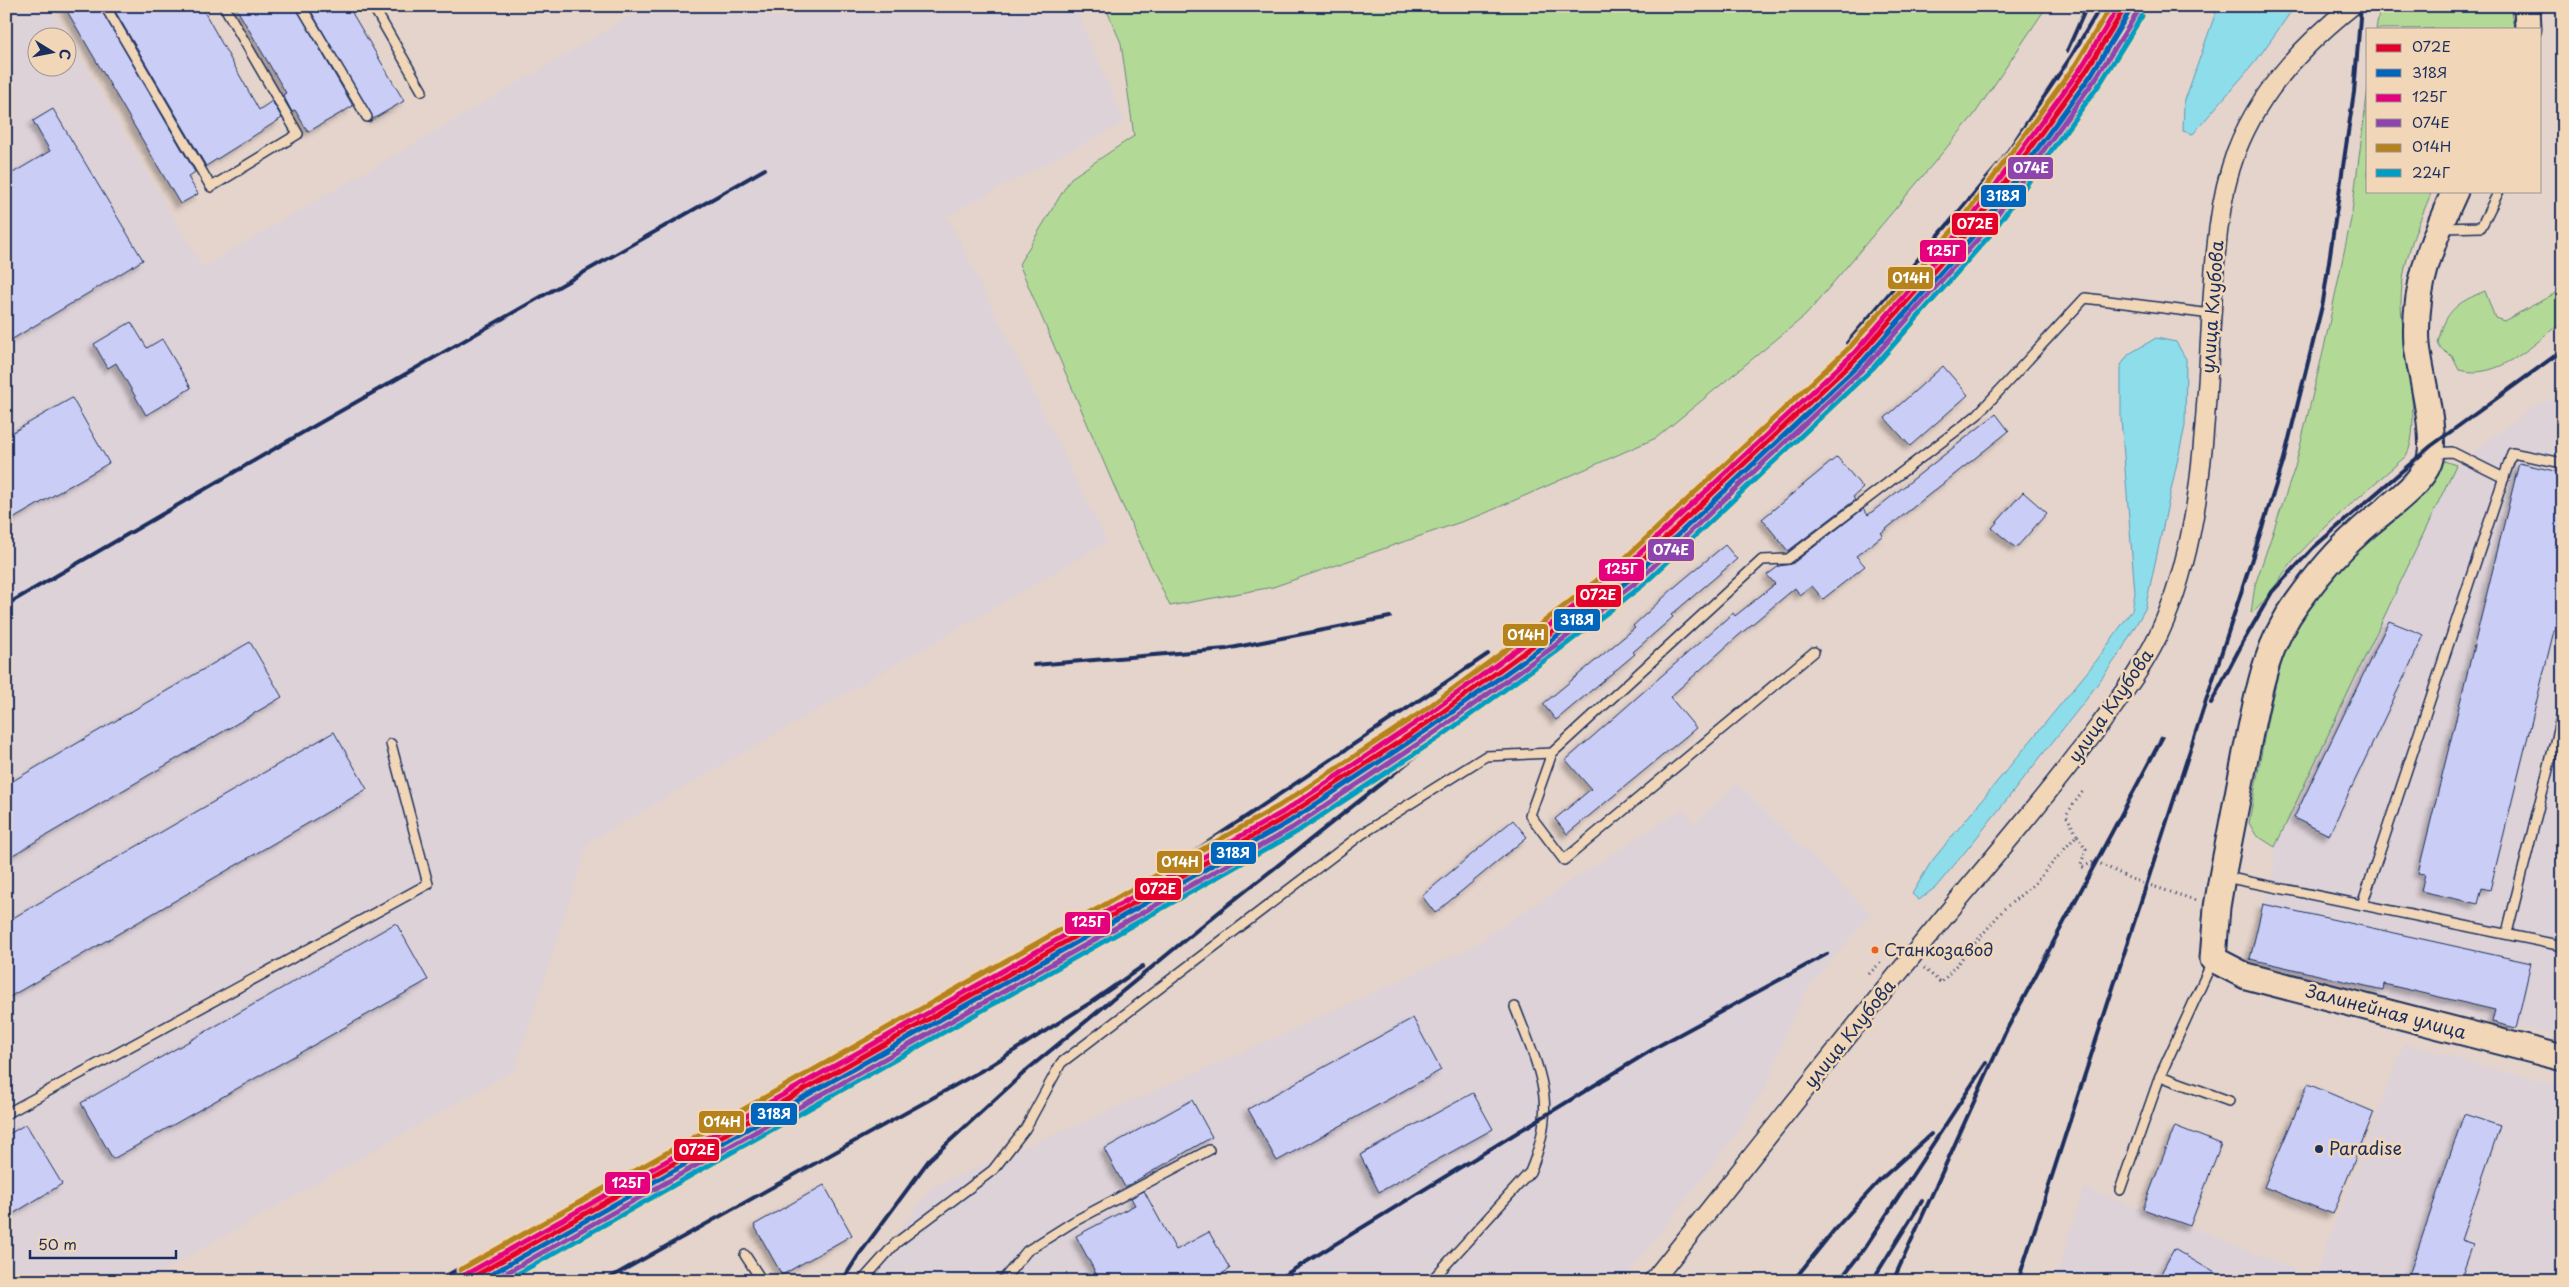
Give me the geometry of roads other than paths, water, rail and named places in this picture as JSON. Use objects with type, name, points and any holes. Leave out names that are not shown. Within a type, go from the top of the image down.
[{"type":"main road","points":[[2527,6],[2528,28]]},
{"type":"main road","points":[[2213,959],[2217,907],[2222,877],[2260,683],[2272,646],[2279,631],[2312,583],[2345,545],[2418,480],[2426,468],[2431,453],[2418,351],[2416,319],[2423,273],[2437,229],[2455,192]]},
{"type":"main road","name":"Залинейная улица","points":[[2213,959],[2246,976],[2563,1058]]},
{"type":"street","name":"улица Клубова","points":[[1653,1281],[1906,964],[2055,785],[2128,687],[2149,654],[2179,583],[2192,527],[2204,433],[2216,252],[2224,198],[2236,152],[2254,116],[2275,83],[2293,62],[2352,6]]},
{"type":"lane","points":[[105,6],[211,187],[298,134],[224,6]]},
{"type":"lane","points":[[301,6],[367,117]]},
{"type":"lane","points":[[373,6],[422,90]]},
{"type":"lane","points":[[2437,229],[2481,226],[2498,192]]},
{"type":"lane","points":[[1814,652],[1564,860],[1530,816],[1552,753],[1762,560],[1788,559],[1977,415],[2084,298],[2211,314]]},
{"type":"lane","points":[[2431,453],[2452,452],[2504,478]]},
{"type":"lane","points":[[2362,905],[2512,453],[2563,463]]},
{"type":"lane","points":[[2506,933],[2563,710]]},
{"type":"lane","points":[[6,1114],[428,884],[391,744]]},
{"type":"lane","points":[[862,1281],[896,1243],[993,1170],[1025,1130],[1061,1063],[1362,834],[1486,756],[1552,753]]},
{"type":"lane","points":[[2222,877],[2563,946]]},
{"type":"lane","points":[[2120,1190],[2160,1076],[2213,959]]},
{"type":"lane","points":[[1431,1281],[1530,1172],[1540,1150],[1546,1116],[1541,1076],[1515,1007]]},
{"type":"lane","points":[[2160,1076],[2229,1101]]},
{"type":"lane","points":[[1002,1281],[1027,1251],[1073,1222],[1209,1150]]},
{"type":"lane","points":[[745,1255],[762,1281]]},
{"type":"water","points":[[2218,6],[2295,6],[2256,61],[2193,134],[2183,131],[2184,103]]},
{"type":"water","points":[[2156,338],[2176,342],[2186,359],[2185,426],[2145,609],[2120,653],[2085,701],[1936,887],[1919,900],[1912,894],[1931,862],[2097,660],[2132,610],[2135,593],[2121,419],[2121,365],[2129,354]]},
{"type":"railway","points":[[2067,51],[2087,6]]},
{"type":"railway","points":[[1847,343],[2000,163],[2072,55],[2101,6]]},
{"type":"railway","points":[[2018,1281],[2283,463],[2323,302],[2354,92],[2361,6]]},
{"type":"railway","points":[[1961,220],[1992,188],[2086,71]]},
{"type":"railway","points":[[6,605],[281,445],[765,169]]},
{"type":"railway","points":[[2211,703],[2272,592],[2314,547],[2431,446],[2563,350]]},
{"type":"railway","points":[[1034,665],[1226,649],[1390,617]]},
{"type":"railway","points":[[437,1281],[1180,861],[1488,654]]},
{"type":"railway","points":[[842,1281],[858,1256],[929,1160],[1028,1069],[1219,912],[1450,729]]},
{"type":"railway","points":[[1893,1281],[2006,1031],[2162,738]]},
{"type":"railway","points":[[1275,1281],[1660,1045],[1827,954]]},
{"type":"railway","points":[[611,1277],[988,1067],[1090,1003],[1143,966]]},
{"type":"railway","points":[[1839,1281],[1864,1249],[1986,1063]]},
{"type":"railway","points":[[1793,1281],[1835,1229],[1880,1180],[1931,1134]]},
{"type":"railway","points":[[1872,1281],[1922,1201]]},
{"type":"place","name":"Станкозавод","points":[[1875,950]]},
{"type":"place","name":"Paradise","points":[[2319,1149]]}]
